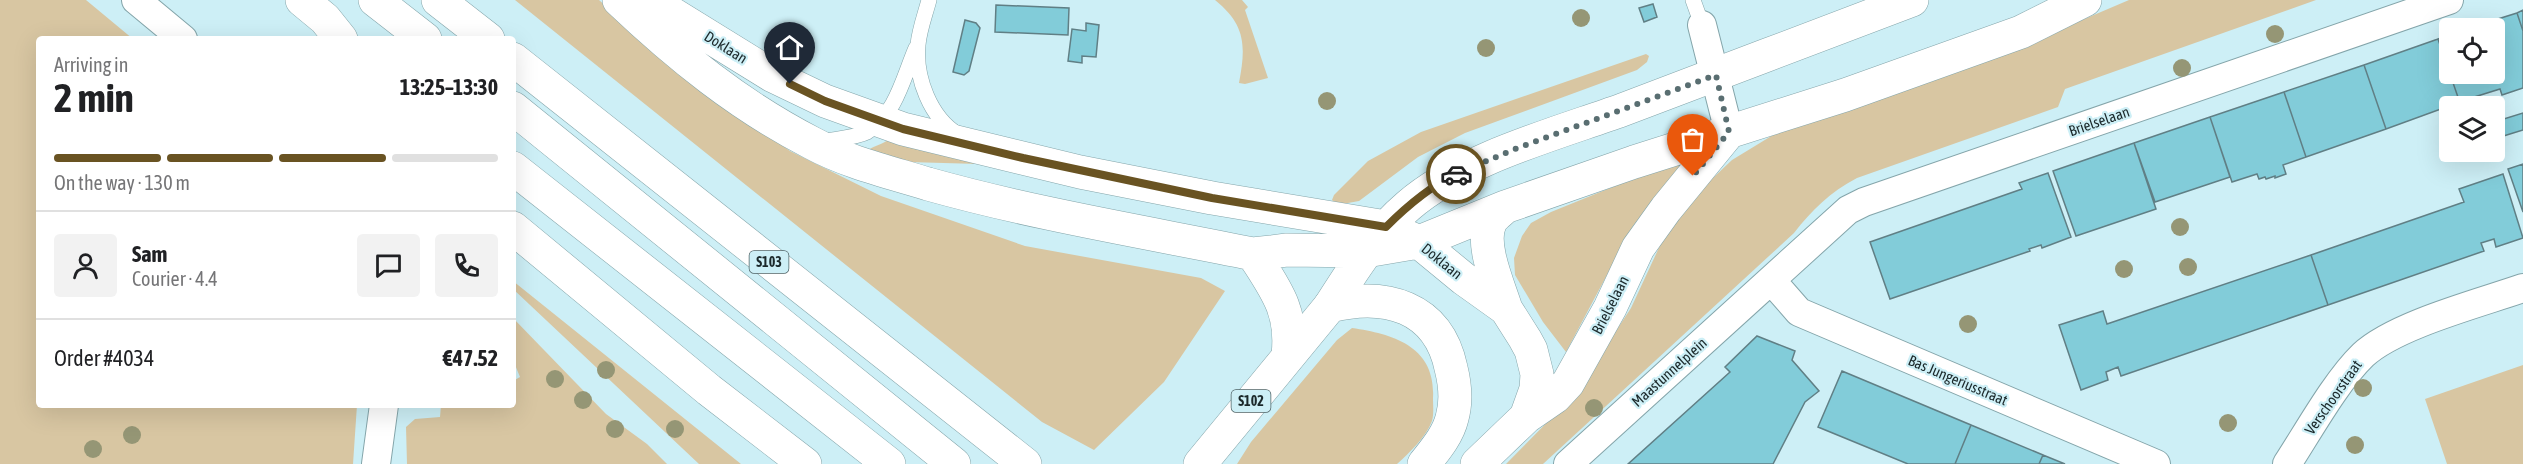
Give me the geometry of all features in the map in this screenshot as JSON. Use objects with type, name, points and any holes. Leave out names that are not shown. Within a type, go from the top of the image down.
[{"type":"main road","points":[[375,0],[420,36]]},
{"type":"main road","points":[[438,0],[484,36]]},
{"type":"main road","points":[[619,0],[700,72],[737,98],[813,144],[863,165],[987,201],[1253,254],[1376,239],[1419,242],[1505,207],[1634,162],[1845,95],[2021,32],[2085,0]]},
{"type":"main road","name":"Doklaan","points":[[650,0],[773,76],[825,101],[903,129],[1080,172],[1212,198],[1376,239]]},
{"type":"main road","points":[[1288,356],[1330,306],[1376,239],[1408,206],[1431,188],[1474,165],[1912,0]]},
{"type":"main road","points":[[323,19],[347,36]]},
{"type":"main road","name":"S103","points":[[516,61],[1025,464]]},
{"type":"main road","points":[[516,110],[954,464]]},
{"type":"main road","name":"Brielselaan","points":[[1477,464],[1526,417],[1555,397],[1568,383],[1610,308],[1638,248],[1666,209],[1729,132]]},
{"type":"main road","points":[[516,170],[889,464]]},
{"type":"main road","points":[[1505,207],[1492,220],[1487,237],[1489,255],[1506,309]]},
{"type":"main road","points":[[516,230],[709,390],[805,464]]},
{"type":"main road","name":"Doklaan","points":[[1419,242],[1464,279],[1506,309],[1525,339],[1536,365],[1536,389],[1526,417]]},
{"type":"main road","points":[[1253,254],[1285,310],[1290,333],[1288,356]]},
{"type":"main road","points":[[1330,306],[1350,301],[1386,301],[1414,312],[1437,332],[1449,359],[1455,400],[1452,419],[1446,435],[1424,464]]},
{"type":"main road","name":"S102","points":[[1207,458],[1288,356]]},
{"type":"street","points":[[136,0],[179,36]]},
{"type":"street","name":"Brielselaan","points":[[1771,280],[1848,210],[1864,202],[2449,0]]},
{"type":"street","points":[[1698,12],[1729,132]]},
{"type":"street","name":"Maastunnelplein","points":[[1568,464],[1771,280]]},
{"type":"street","name":"Bas Jungeriusstraat","points":[[1771,280],[1799,312],[2156,464]]},
{"type":"street","name":"Verschoorstraat","points":[[2287,464],[2351,369],[2364,354],[2404,330],[2523,288]]},
{"type":"street","points":[[376,464],[384,408]]},
{"type":"lane","points":[[813,144],[866,132],[879,121],[903,86],[906,69],[918,45],[929,0]]},
{"type":"lane","points":[[918,45],[919,73],[933,108],[954,132],[985,149]]},
{"type":"shaded area","points":[[0,0],[86,0],[129,36],[36,36],[36,408],[357,408],[353,464],[0,464]]},
{"type":"shaded area","points":[[515,0],[599,0],[686,77],[790,151],[881,196],[1025,246],[1201,278],[1225,291],[1164,382],[1094,450],[1042,422]]},
{"type":"shaded area","points":[[1215,0],[1242,0],[1248,7],[1245,10],[1268,78],[1245,84],[1239,83],[1243,58],[1241,37],[1233,18]]},
{"type":"shaded area","points":[[2129,0],[2316,0],[2065,89],[2058,107],[1847,183],[1822,202],[1794,233],[1543,464],[1506,464],[1574,395],[1631,308],[1663,239],[1696,194],[1732,160],[1791,124],[2061,29]]},
{"type":"shaded area","points":[[1646,54],[1649,56],[1647,62],[1637,70],[1465,133],[1418,157],[1359,201],[1337,205],[1332,200],[1334,195],[1368,161],[1421,132]]},
{"type":"shaded area","points":[[891,138],[979,164],[908,162],[864,153]]},
{"type":"shaded area","points":[[1689,156],[1633,226],[1566,352],[1543,322],[1515,275],[1514,258],[1522,236],[1531,223],[1551,212]]},
{"type":"shaded area","points":[[516,283],[741,464],[699,464],[516,292]]},
{"type":"shaded area","points":[[516,321],[606,414],[647,444],[667,464],[407,464],[406,427],[415,419],[440,417],[441,408],[516,408],[516,379],[520,377],[516,367]]},
{"type":"shaded area","points":[[1352,328],[1397,339],[1420,355],[1428,366],[1432,381],[1433,418],[1426,433],[1417,444],[1397,464],[1237,464],[1251,442],[1337,340]]},
{"type":"shaded area","points":[[2523,365],[2523,464],[2447,464],[2425,399]]},
{"type":"building","points":[[1653,4],[1657,17],[1644,22],[1639,8]]},
{"type":"building","points":[[996,5],[1069,8],[1068,35],[995,32]]},
{"type":"building","points":[[2523,10],[2523,31],[2517,13]]},
{"type":"building","points":[[2517,13],[2523,31],[2523,88],[2502,95],[2500,89],[2477,96],[2458,96],[2453,84],[2505,84],[2505,18],[2501,18]]},
{"type":"building","points":[[965,20],[976,23],[980,28],[969,71],[964,75],[953,72]]},
{"type":"building","points":[[1086,23],[1099,25],[1096,57],[1082,56],[1082,63],[1068,61],[1072,29],[1086,31]]},
{"type":"building","points":[[2438,39],[2439,84],[2453,84],[2458,96],[2439,96],[2439,110],[2386,129],[2364,65]]},
{"type":"building","points":[[2364,65],[2386,129],[2306,157],[2284,92]]},
{"type":"building","points":[[2284,92],[2306,157],[2283,165],[2286,174],[2275,178],[2275,176],[2259,179],[2257,174],[2232,182],[2210,117]]},
{"type":"building","points":[[2523,113],[2523,130],[2505,136],[2505,119]]},
{"type":"building","points":[[2210,117],[2230,177],[2155,202],[2134,143]]},
{"type":"building","points":[[2134,143],[2156,209],[2076,236],[2053,171]]},
{"type":"building","points":[[2523,164],[2523,212],[2508,169]]},
{"type":"building","points":[[2048,173],[2071,237],[2042,248],[2041,245],[2029,249],[2030,251],[1890,299],[1870,242],[2022,189],[2019,183]]},
{"type":"building","points":[[2503,174],[2523,238],[2496,247],[2494,239],[2481,243],[2484,251],[2328,305],[2311,255],[2464,202],[2459,189]]},
{"type":"building","points":[[2311,255],[2328,305],[2121,376],[2118,367],[2106,372],[2108,380],[2081,390],[2059,325],[2103,311],[2107,324]]},
{"type":"building","points":[[1757,336],[1795,351],[1792,360],[1819,391],[1805,402],[1773,464],[1628,464],[1730,372],[1725,367]]},
{"type":"building","points":[[1842,371],[1971,425],[1955,464],[1908,464],[1818,427]]},
{"type":"building","points":[[1971,425],[2043,455],[2039,464],[1955,464]]},
{"type":"building","points":[[2043,455],[2065,464],[2039,464]]},
{"type":"way so far","points":[[1456,174],[1515,149],[1716,75],[1729,132],[1693,176]]},
{"type":"route","points":[[790,84],[825,101],[903,129],[1080,172],[1360,224],[1386,227],[1431,188],[1456,174]]}]
